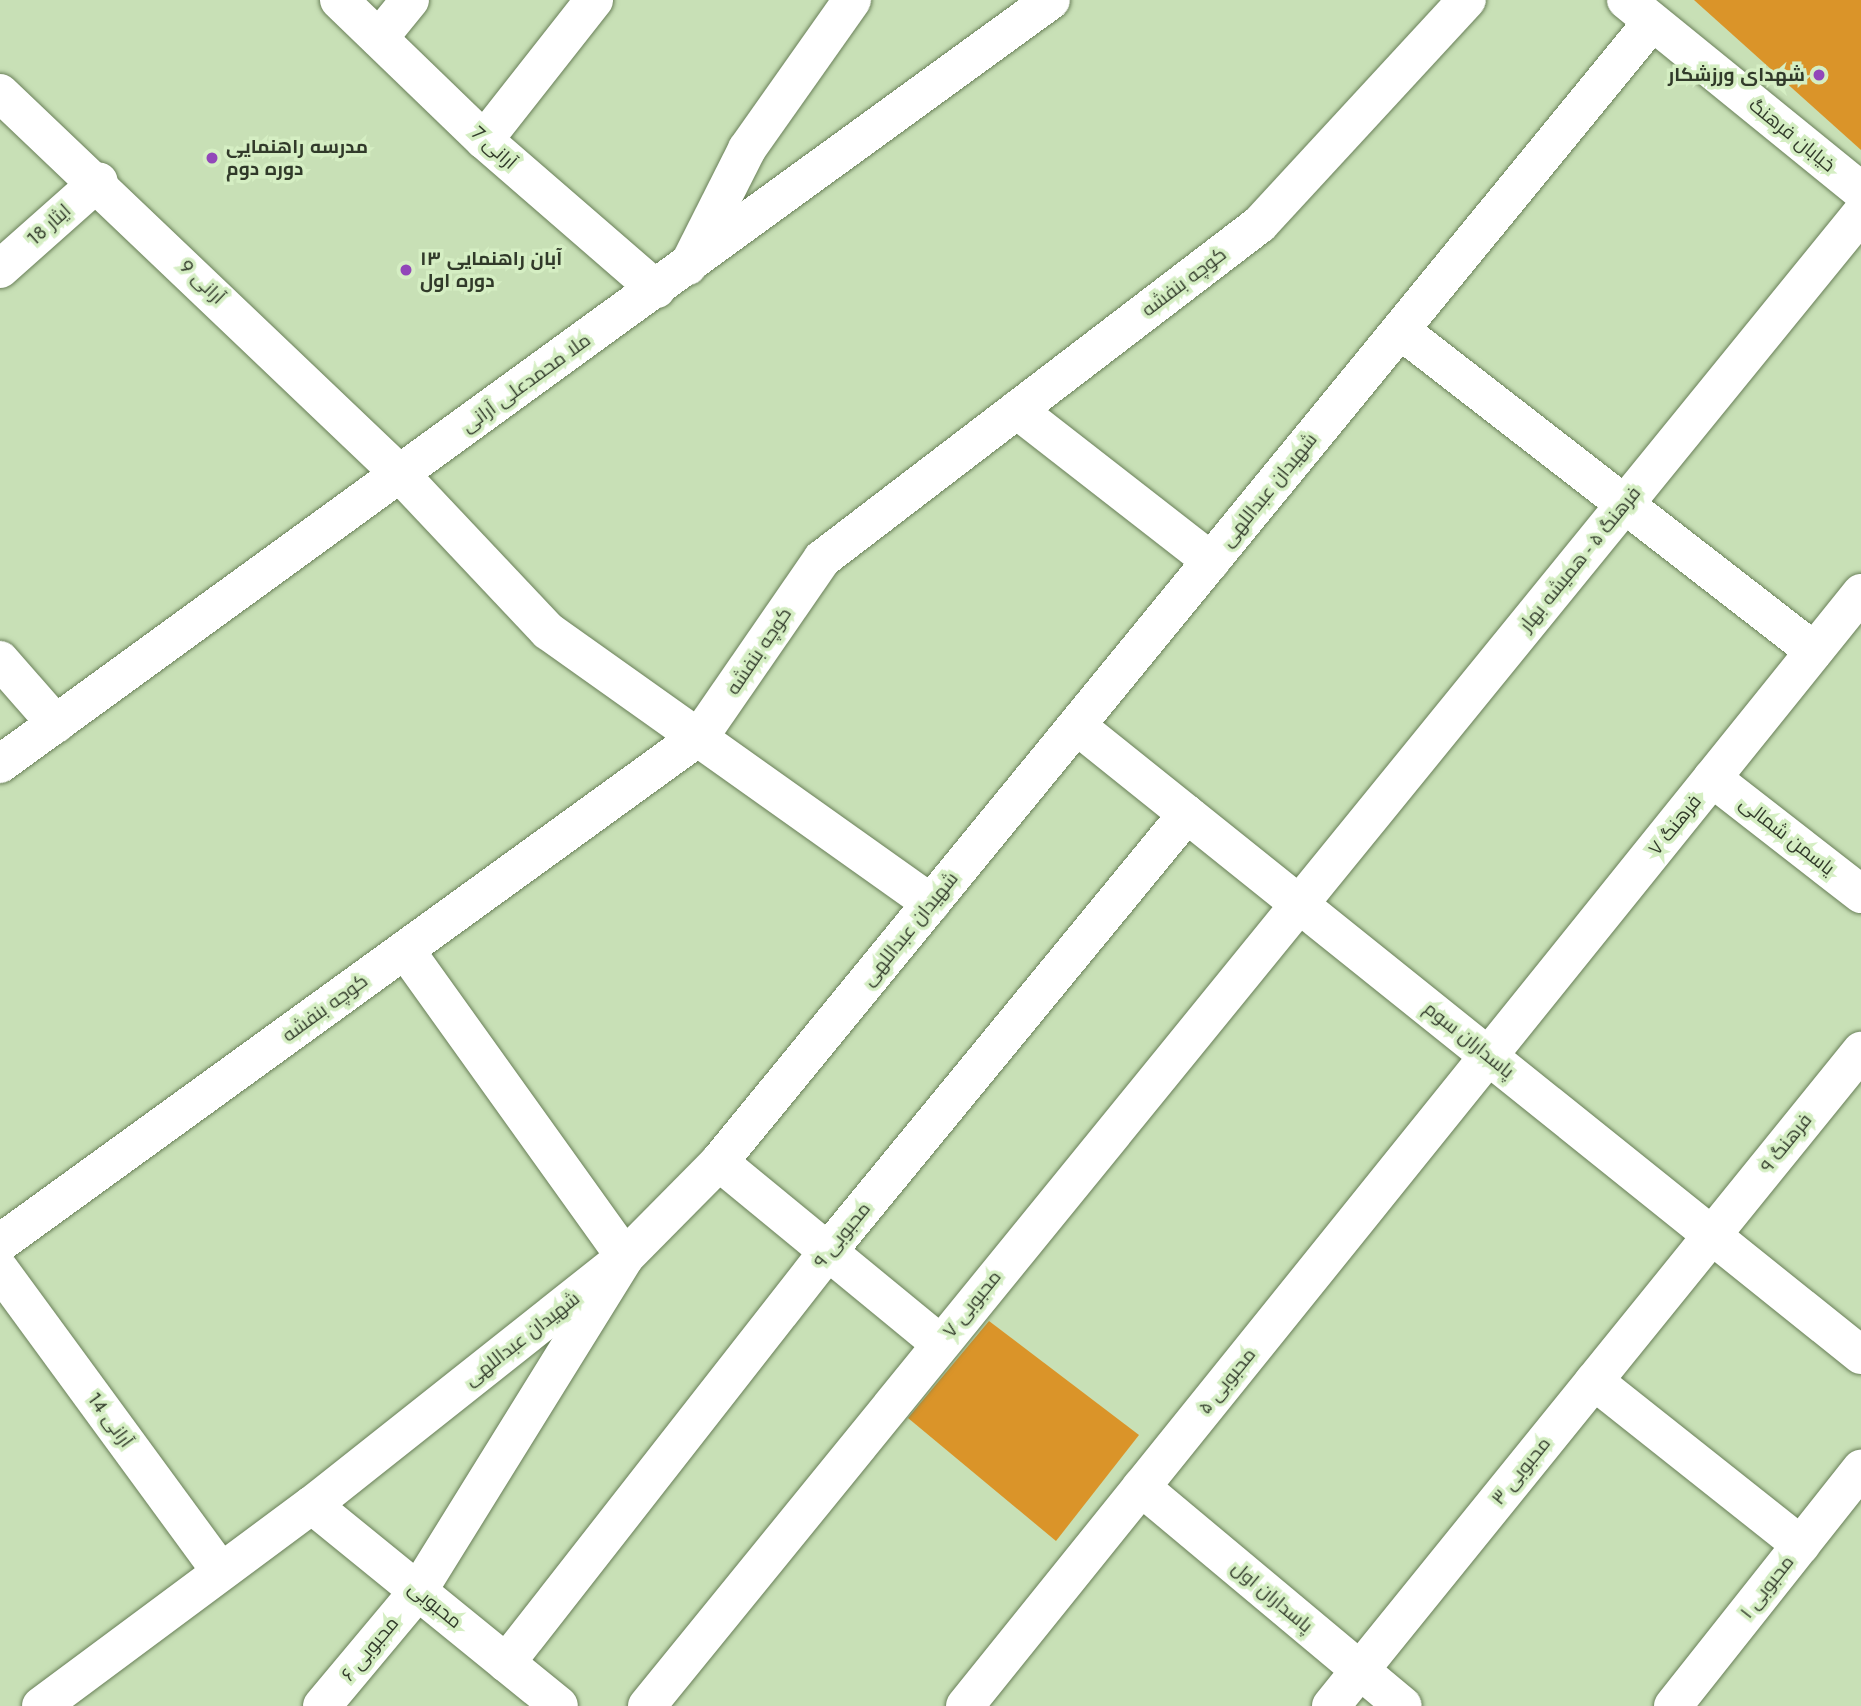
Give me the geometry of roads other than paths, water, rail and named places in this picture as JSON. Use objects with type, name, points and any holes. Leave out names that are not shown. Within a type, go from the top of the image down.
[{"type":"street","name":"آرانی 7","points":[[339,0],[484,140],[656,289]]},
{"type":"street","points":[[379,38],[410,0]]},
{"type":"street","points":[[484,140],[594,0]]},
{"type":"street","points":[[688,266],[747,149],[852,0]]},
{"type":"street","name":"ملا محمدعلی آرانی","points":[[0,764],[1051,0]]},
{"type":"street","name":"کوچه بنفشه","points":[[0,1243],[700,736],[822,559],[1260,224],[1467,0]]},
{"type":"street","name":"خیابان فرهنگ","points":[[1639,11],[1861,191]]},
{"type":"street","name":"شهیدان عبداللهی","points":[[41,1706],[312,1505],[625,1257],[719,1162],[1400,330],[1639,11]]},
{"type":"street","name":"آرانی 9","points":[[0,93],[99,181],[400,474],[548,631],[700,736],[932,903]]},
{"type":"street","name":"ایثار 18","points":[[0,269],[99,181]]},
{"type":"street","name":"فرهنگ ۵ - همیشه بهار","points":[[1299,904],[1861,214]]},
{"type":"street","points":[[1400,330],[1622,507],[1814,651]]},
{"type":"street","points":[[1017,410],[1211,561]]},
{"type":"street","name":"فرهنگ ۷","points":[[1488,1056],[1861,593]]},
{"type":"street","points":[[0,660],[56,724]]},
{"type":"street","name":"پاسداران سوم","points":[[1077,726],[1861,1355]]},
{"type":"street","name":"یاسمن شمالی","points":[[1712,778],[1861,894]]},
{"type":"street","name":"محبوبی ۹","points":[[515,1684],[830,1250],[1187,814]]},
{"type":"street","name":"محبوبی ۷","points":[[647,1706],[939,1343],[1299,904]]},
{"type":"street","points":[[405,950],[625,1257]]},
{"type":"street","name":"فرهنگ ۹","points":[[1712,1235],[1861,1051]]},
{"type":"street","name":"محبوبی ۵","points":[[965,1706],[1488,1056]]},
{"type":"street","points":[[719,1162],[830,1250],[939,1343]]},
{"type":"street","name":"محبوبی ۳","points":[[1331,1706],[1712,1235]]},
{"type":"street","name":"محبوبی ۶","points":[[322,1706],[418,1591],[625,1257]]},
{"type":"street","name":"آرانی 14","points":[[0,1270],[220,1571]]},
{"type":"street","points":[[1594,1381],[1801,1545]]},
{"type":"street","name":"محبوبی ۱","points":[[1673,1706],[1861,1469]]},
{"type":"street","name":"پاسداران اول","points":[[1141,1487],[1403,1706]]},
{"type":"street","name":"محبوبی","points":[[312,1505],[418,1591],[515,1684],[559,1706]]},
{"type":"place","name":"شهدای ورزشکار","points":[[1819,75]]},
{"type":"place","name":"مدرسه راهنمایی دوره دوم","points":[[212,158]]},
{"type":"place","name":"۱۳ آبان راهنمایی دوره اول","points":[[406,270]]}]
